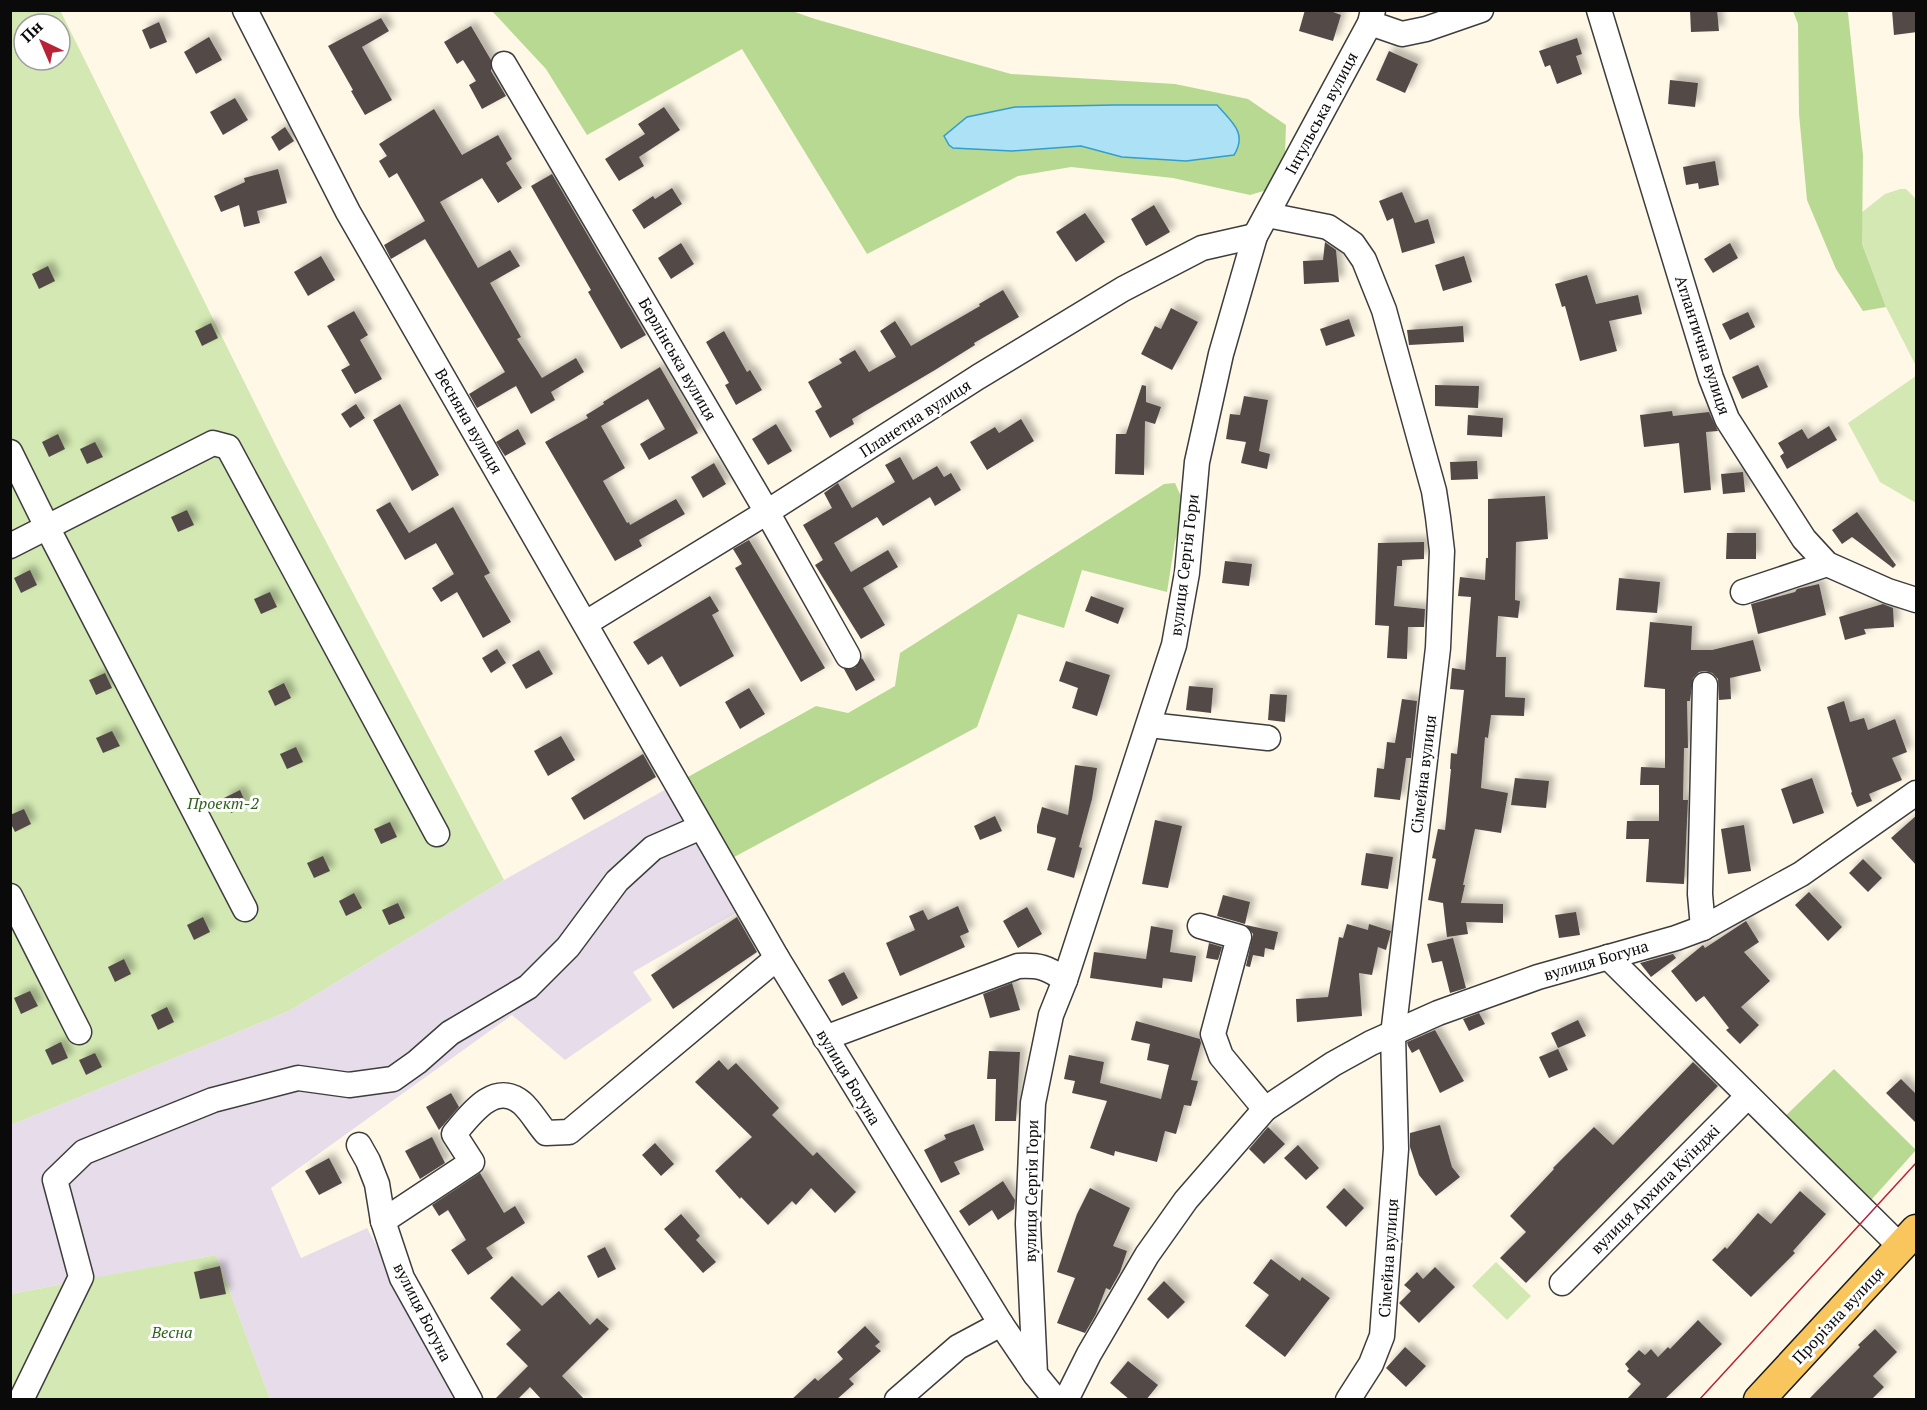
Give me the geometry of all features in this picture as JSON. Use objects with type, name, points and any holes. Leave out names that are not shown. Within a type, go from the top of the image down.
[{"type":"main road","name":"Прорізна вулиця","points":[[1759,1400],[1909,1239]]},
{"type":"street","name":"Весняна вулиця","points":[[245,10],[348,212],[701,827]]},
{"type":"street","points":[[1371,17],[1401,34],[1426,29],[1481,10]]},
{"type":"street","name":"Атлантична вулиця","points":[[1599,10],[1711,378],[1727,419],[1804,539],[1827,564],[1887,591],[1917,600]]},
{"type":"street","name":"Інгульська вулиця","points":[[1267,215],[1371,17]]},
{"type":"street","name":"Берлінська вулиця","points":[[504,64],[849,656]]},
{"type":"street","name":"вулиця Сергія Гори","points":[[1035,1374],[1028,1224],[1033,1103],[1051,1015],[1065,980],[1174,645],[1187,573],[1197,462],[1221,354],[1255,236],[1267,215]]},
{"type":"street","name":"Сімейна вулиця","points":[[1267,215],[1328,227],[1353,244],[1364,260],[1384,310],[1434,491],[1442,550],[1438,648],[1393,1035],[1396,1149],[1382,1336],[1371,1365],[1348,1400]]},
{"type":"street","name":"Планетна вулиця","points":[[585,623],[1123,289],[1202,248],[1255,236]]},
{"type":"street","points":[[10,546],[213,443],[228,447],[437,834]]},
{"type":"street","points":[[10,452],[245,909]]},
{"type":"street","points":[[1743,592],[1827,564]]},
{"type":"street","points":[[1703,928],[1700,894],[1706,685]]},
{"type":"street","points":[[1149,725],[1268,738]]},
{"type":"street","name":"вулиця Богуна","points":[[1065,1400],[1147,1255],[1192,1192],[1265,1109],[1333,1064],[1371,1043],[1438,1013],[1538,976],[1676,938],[1703,928],[1801,874],[1917,793]]},
{"type":"street","points":[[21,1400],[81,1277],[55,1180],[84,1152],[213,1100],[298,1078],[349,1085],[393,1079],[417,1062],[450,1033],[528,987],[568,947],[617,881],[653,848],[701,827]]},
{"type":"street","name":"вулиця Богуна","points":[[701,827],[825,1038],[1000,1324],[1035,1374]]},
{"type":"street","points":[[10,896],[79,1032]]},
{"type":"street","points":[[1200,926],[1239,937],[1213,1034],[1221,1056],[1265,1109]]},
{"type":"street","points":[[1608,957],[1748,1096],[1909,1239]]},
{"type":"street","points":[[383,1221],[472,1162],[454,1134],[487,1099],[498,1095],[514,1098],[523,1104],[546,1133],[569,1132],[777,958]]},
{"type":"street","points":[[825,1038],[1018,966],[1037,965],[1065,980]]},
{"type":"street","name":"вулиця Архипа Куїнджі","points":[[1562,1283],[1748,1096]]},
{"type":"street","name":"вулиця Богуна","points":[[359,1145],[377,1184],[383,1221],[402,1278],[470,1400]]},
{"type":"street","points":[[897,1400],[958,1347],[1000,1324]]},
{"type":"street","points":[[1035,1374],[1056,1400]]},
{"type":"shaded area","points":[[677,783],[748,906],[633,972],[652,1000],[565,1060],[512,1015],[271,1188],[301,1258],[367,1228],[460,1399],[270,1399],[216,1255],[11,1294],[11,1125],[289,1011],[504,880]]},
{"type":"green space","name":"Проект-2","points":[[60,10],[61,12],[12,12],[12,72],[72,72],[72,34],[281,456],[504,880],[289,1011],[11,1125],[10,11]]},
{"type":"green space","points":[[492,11],[792,11],[1011,74],[1175,84],[1248,99],[1286,125],[1285,154],[1267,190],[1250,195],[1173,178],[1071,167],[1018,176],[867,254],[742,49],[587,135],[546,69]]},
{"type":"green space","points":[[1793,11],[1846,11],[1848,13],[1863,155],[1862,244],[1886,307],[1863,311],[1836,269],[1807,200],[1799,114],[1798,24]]},
{"type":"green space","points":[[1906,189],[1916,199],[1916,366],[1886,307],[1862,244],[1861,213],[1885,194]]},
{"type":"green space","points":[[1916,376],[1916,503],[1880,482],[1848,423]]},
{"type":"green space","points":[[1175,483],[1183,501],[1181,523],[1175,541],[1167,592],[1082,570],[1064,628],[1018,614],[977,727],[723,863],[677,783],[816,706],[848,713],[895,686],[900,653],[1164,484]]},
{"type":"green space","points":[[1834,1069],[1916,1150],[1863,1209],[1776,1125]]},
{"type":"green space","name":"Весна","points":[[216,1255],[270,1399],[28,1400],[88,1279]]},
{"type":"green space","points":[[1496,1262],[1531,1296],[1507,1320],[1472,1286]]},
{"type":"green space","points":[[69,1283],[11,1399],[11,1294]]},
{"type":"water","points":[[1217,105],[1236,128],[1238,147],[1234,155],[1186,161],[1122,157],[1081,146],[1012,151],[953,148],[944,136],[967,117],[1015,107]]},
{"type":"building","points":[[1305,10],[1328,10],[1341,15],[1333,41],[1299,31]]},
{"type":"building","points":[[1690,10],[1717,10],[1719,31],[1691,32]]},
{"type":"building","points":[[1892,10],[1917,10],[1917,32],[1894,35]]},
{"type":"building","points":[[381,18],[389,31],[362,47],[392,100],[365,115],[328,46]]},
{"type":"building","points":[[159,22],[167,42],[150,49],[142,30]]},
{"type":"building","points":[[471,26],[491,60],[491,71],[506,96],[482,109],[469,85],[476,81],[463,60],[457,64],[444,42]]},
{"type":"building","points":[[209,37],[222,60],[196,74],[184,52]]},
{"type":"building","points":[[1577,38],[1582,54],[1576,56],[1582,74],[1557,84],[1550,65],[1545,67],[1539,51]]},
{"type":"building","points":[[1389,51],[1418,64],[1405,93],[1376,80]]},
{"type":"building","points":[[1670,80],[1698,83],[1695,107],[1668,104]]},
{"type":"building","points":[[235,98],[248,120],[223,135],[210,112]]},
{"type":"building","points":[[664,107],[680,130],[639,157],[644,166],[619,181],[605,159],[645,134],[638,124]]},
{"type":"building","points":[[434,109],[462,155],[498,135],[512,159],[506,163],[522,188],[498,203],[482,178],[440,202],[478,268],[510,250],[520,266],[490,283],[521,337],[517,339],[542,378],[576,358],[584,372],[551,392],[555,400],[531,414],[516,386],[477,408],[469,394],[505,372],[425,239],[391,259],[384,245],[425,221],[397,173],[389,178],[379,161],[387,156],[379,144]]},
{"type":"building","points":[[285,127],[294,141],[279,151],[271,137]]},
{"type":"building","points":[[1715,161],[1719,185],[1699,189],[1698,183],[1686,185],[1683,167]]},
{"type":"building","points":[[278,169],[287,203],[257,211],[260,223],[244,227],[239,205],[221,212],[214,196],[245,182],[244,178]]},
{"type":"building","points":[[552,174],[646,335],[621,349],[588,292],[591,290],[531,186]]},
{"type":"building","points":[[672,188],[682,204],[644,229],[632,210],[653,196],[655,199]]},
{"type":"building","points":[[1402,192],[1415,223],[1428,219],[1435,243],[1402,253],[1393,218],[1387,221],[1379,201]]},
{"type":"building","points":[[1154,205],[1170,232],[1146,246],[1131,219]]},
{"type":"building","points":[[1085,213],[1105,242],[1076,262],[1056,232]]},
{"type":"building","points":[[1325,242],[1336,250],[1339,282],[1304,284],[1303,261],[1323,260]]},
{"type":"building","points":[[681,243],[694,264],[671,279],[658,258]]},
{"type":"building","points":[[1730,243],[1738,258],[1713,273],[1704,259]]},
{"type":"building","points":[[321,256],[335,280],[308,296],[294,272]]},
{"type":"building","points":[[1464,256],[1472,282],[1443,291],[1435,265]]},
{"type":"building","points":[[48,266],[55,281],[39,289],[32,274]]},
{"type":"building","points":[[1587,275],[1596,304],[1638,295],[1642,314],[1609,321],[1617,351],[1580,361],[1565,306],[1562,307],[1555,284]]},
{"type":"building","points":[[1003,290],[1019,317],[852,419],[854,424],[830,438],[815,411],[822,407],[808,382],[842,363],[839,359],[855,350],[869,372],[896,357],[880,331],[895,321],[911,346]]},
{"type":"building","points":[[1171,308],[1198,322],[1172,370],[1141,354],[1155,326],[1161,329]]},
{"type":"building","points":[[354,311],[368,335],[360,340],[382,379],[355,394],[341,370],[350,365],[327,326]]},
{"type":"building","points":[[1748,312],[1755,327],[1730,340],[1722,324]]},
{"type":"building","points":[[1349,319],[1355,336],[1326,346],[1320,329]]},
{"type":"building","points":[[211,323],[218,338],[202,346],[195,331]]},
{"type":"building","points":[[1463,326],[1464,342],[1409,345],[1407,330]]},
{"type":"building","points":[[724,331],[747,372],[750,370],[762,390],[736,405],[725,385],[729,383],[706,342]]},
{"type":"building","points":[[1758,365],[1768,387],[1742,399],[1732,377]]},
{"type":"building","points":[[660,367],[698,433],[649,460],[640,444],[665,429],[648,399],[601,426],[625,468],[603,481],[630,525],[676,499],[685,514],[639,540],[642,546],[615,561],[545,442],[588,418],[586,415],[604,404],[603,402]]},
{"type":"building","points":[[1142,385],[1146,386],[1146,402],[1161,407],[1155,424],[1145,421],[1144,475],[1115,474],[1116,434],[1126,434]]},
{"type":"building","points":[[1435,385],[1479,386],[1478,408],[1435,406]]},
{"type":"building","points":[[1244,396],[1268,400],[1259,451],[1270,454],[1267,469],[1241,463],[1246,442],[1226,439],[1230,414],[1240,415]]},
{"type":"building","points":[[356,404],[365,418],[350,428],[341,414]]},
{"type":"building","points":[[400,404],[439,475],[412,491],[373,420]]},
{"type":"building","points":[[1672,411],[1673,416],[1709,412],[1718,431],[1706,432],[1711,490],[1684,493],[1679,443],[1644,447],[1640,415]]},
{"type":"building","points":[[1468,415],[1503,418],[1502,437],[1467,435]]},
{"type":"building","points":[[1021,419],[1034,441],[987,470],[970,442],[995,427],[999,433]]},
{"type":"building","points":[[776,424],[792,451],[768,465],[752,439]]},
{"type":"building","points":[[1829,426],[1837,440],[1787,469],[1780,456],[1784,453],[1778,443],[1802,429],[1808,439]]},
{"type":"building","points":[[518,429],[526,444],[505,456],[496,442]]},
{"type":"building","points":[[58,434],[65,449],[49,457],[42,442]]},
{"type":"building","points":[[95,442],[103,457],[87,464],[80,449]]},
{"type":"building","points":[[900,457],[913,480],[937,466],[944,477],[951,473],[961,490],[935,506],[930,497],[883,526],[877,517],[834,543],[851,572],[888,550],[898,567],[863,588],[885,625],[861,639],[815,565],[823,560],[803,525],[832,508],[824,493],[838,483],[852,508],[895,482],[885,465]]},
{"type":"building","points":[[1477,461],[1478,479],[1451,480],[1450,462]]},
{"type":"building","points":[[714,463],[726,484],[703,498],[691,477]]},
{"type":"building","points":[[1743,472],[1745,492],[1723,494],[1721,474]]},
{"type":"building","points":[[1545,496],[1548,539],[1516,542],[1515,600],[1520,601],[1518,618],[1498,616],[1496,657],[1506,657],[1505,697],[1525,698],[1524,716],[1491,715],[1488,738],[1485,737],[1481,788],[1508,793],[1501,833],[1475,829],[1461,903],[1503,904],[1503,923],[1466,922],[1468,934],[1447,937],[1443,903],[1428,900],[1436,859],[1432,858],[1438,829],[1445,830],[1451,753],[1457,754],[1464,690],[1450,689],[1452,668],[1465,670],[1471,597],[1458,596],[1460,577],[1485,580],[1486,558],[1488,558],[1488,499]]},
{"type":"building","points":[[390,502],[409,533],[453,507],[490,573],[484,576],[511,622],[483,638],[457,592],[441,602],[432,588],[454,574],[436,543],[405,560],[376,510]]},
{"type":"building","points":[[187,510],[194,525],[178,532],[171,517]]},
{"type":"building","points":[[1857,512],[1896,565],[1893,568],[1852,537],[1842,544],[1832,530]]},
{"type":"building","points":[[1727,533],[1756,533],[1756,559],[1726,559]]},
{"type":"building","points":[[749,540],[825,668],[801,682],[735,568],[742,564],[733,549]]},
{"type":"building","points":[[1424,542],[1424,559],[1402,560],[1402,566],[1397,566],[1394,606],[1425,609],[1424,627],[1408,627],[1407,659],[1387,658],[1389,626],[1375,625],[1378,543]]},
{"type":"building","points":[[1225,561],[1252,564],[1249,586],[1222,583]]},
{"type":"building","points":[[30,570],[37,585],[21,593],[14,578]]},
{"type":"building","points":[[1619,578],[1660,582],[1657,613],[1616,610]]},
{"type":"building","points":[[1819,584],[1826,615],[1758,634],[1751,604]]},
{"type":"building","points":[[270,592],[277,607],[261,614],[254,599]]},
{"type":"building","points":[[710,596],[719,611],[712,615],[734,656],[680,687],[662,656],[648,665],[633,642]]},
{"type":"building","points":[[1091,596],[1124,608],[1118,624],[1085,611]]},
{"type":"building","points":[[1883,604],[1893,608],[1894,627],[1864,629],[1866,634],[1845,640],[1839,617]]},
{"type":"building","points":[[1650,622],[1692,626],[1691,650],[1712,650],[1753,640],[1761,671],[1730,678],[1731,699],[1719,700],[1718,679],[1712,673],[1699,672],[1693,678],[1690,701],[1687,701],[1688,748],[1684,748],[1683,800],[1688,800],[1684,884],[1646,882],[1649,839],[1626,839],[1627,821],[1659,821],[1659,785],[1640,785],[1641,767],[1665,768],[1665,689],[1644,687]]},
{"type":"building","points":[[497,649],[506,663],[491,673],[482,658]]},
{"type":"building","points":[[539,650],[553,674],[526,689],[512,665]]},
{"type":"building","points":[[862,658],[875,680],[856,691],[844,669],[855,668]]},
{"type":"building","points":[[1066,661],[1110,675],[1097,716],[1072,708],[1078,688],[1059,681]]},
{"type":"building","points":[[105,673],[112,688],[96,695],[89,680]]},
{"type":"building","points":[[284,683],[291,698],[275,706],[268,691]]},
{"type":"building","points":[[1189,686],[1213,688],[1211,713],[1186,710]]},
{"type":"building","points":[[749,688],[765,714],[740,729],[725,702]]},
{"type":"building","points":[[1270,694],[1287,695],[1285,722],[1268,720]]},
{"type":"building","points":[[1402,699],[1417,701],[1411,758],[1406,758],[1400,800],[1374,797],[1377,768],[1384,769],[1387,742],[1395,743]]},
{"type":"building","points":[[1844,701],[1850,722],[1864,718],[1868,730],[1895,719],[1907,752],[1892,758],[1902,780],[1869,794],[1872,801],[1857,807],[1827,707]]},
{"type":"building","points":[[112,731],[120,746],[103,753],[96,738]]},
{"type":"building","points":[[561,736],[575,760],[548,776],[534,751]]},
{"type":"building","points":[[296,747],[303,762],[287,769],[280,754]]},
{"type":"building","points":[[643,754],[656,777],[584,820],[571,798]]},
{"type":"building","points":[[1075,765],[1097,768],[1074,878],[1047,870],[1056,838],[1037,833],[1037,826],[1042,807],[1068,815]]},
{"type":"building","points":[[1515,778],[1549,781],[1546,808],[1511,805]]},
{"type":"building","points":[[1812,778],[1824,813],[1793,824],[1781,789]]},
{"type":"building","points":[[240,790],[247,806],[231,813],[224,798]]},
{"type":"building","points":[[24,809],[31,824],[15,832],[10,822],[10,815]]},
{"type":"building","points":[[1917,815],[1917,866],[1891,838]]},
{"type":"building","points":[[995,816],[1002,831],[980,840],[974,826]]},
{"type":"building","points":[[1155,820],[1182,826],[1168,888],[1142,884]]},
{"type":"building","points":[[390,822],[397,837],[381,844],[374,829]]},
{"type":"building","points":[[1744,825],[1751,871],[1728,874],[1721,829]]},
{"type":"building","points":[[1366,853],[1393,857],[1388,889],[1361,885]]},
{"type":"building","points":[[323,856],[330,871],[314,878],[307,863]]},
{"type":"building","points":[[1863,859],[1882,878],[1868,892],[1849,873]]},
{"type":"building","points":[[1809,892],[1842,927],[1828,941],[1795,905]]},
{"type":"building","points":[[354,893],[362,908],[346,916],[339,901]]},
{"type":"building","points":[[1223,895],[1250,902],[1245,924],[1217,916]]},
{"type":"building","points":[[398,903],[405,918],[389,925],[382,910]]},
{"type":"building","points":[[958,906],[969,932],[960,936],[965,947],[900,976],[886,943],[915,930],[909,916],[923,910],[928,920]]},
{"type":"building","points":[[1027,907],[1042,934],[1018,948],[1003,921]]},
{"type":"building","points":[[1576,912],[1580,935],[1559,938],[1555,915]]},
{"type":"building","points":[[203,917],[210,932],[194,940],[187,925]]},
{"type":"building","points":[[737,917],[757,952],[673,1009],[651,975]]},
{"type":"building","points":[[1746,921],[1759,942],[1744,952],[1770,981],[1741,1007],[1759,1025],[1740,1044],[1726,1030],[1729,1028],[1704,996],[1696,1002],[1671,971],[1703,945],[1705,948]]},
{"type":"building","points":[[1347,924],[1368,930],[1369,924],[1391,931],[1386,950],[1378,947],[1372,975],[1359,973],[1362,1016],[1297,1022],[1296,999],[1328,997],[1339,937],[1343,938]]},
{"type":"building","points":[[1246,925],[1278,932],[1274,950],[1265,948],[1264,957],[1253,955],[1250,967],[1246,966],[1253,934]]},
{"type":"building","points":[[1151,926],[1173,930],[1170,952],[1196,956],[1192,982],[1163,978],[1162,988],[1090,978],[1094,952],[1146,959]]},
{"type":"building","points":[[1453,938],[1466,988],[1450,993],[1442,961],[1432,963],[1427,944]]},
{"type":"building","points":[[1209,943],[1222,947],[1218,960],[1206,958]]},
{"type":"building","points":[[1673,954],[1676,958],[1651,977],[1640,963]]},
{"type":"building","points":[[124,959],[131,974],[115,982],[108,967]]},
{"type":"building","points":[[844,972],[858,998],[842,1006],[828,980]]},
{"type":"building","points":[[1012,983],[1020,1010],[990,1018],[983,994]]},
{"type":"building","points":[[30,991],[38,1006],[21,1014],[14,998]]},
{"type":"building","points":[[167,1007],[174,1022],[158,1030],[151,1015]]},
{"type":"building","points":[[1479,1013],[1485,1024],[1469,1031],[1463,1019]]},
{"type":"building","points":[[1578,1020],[1586,1036],[1558,1048],[1551,1033]]},
{"type":"building","points":[[1136,1021],[1200,1039],[1201,1043],[1191,1080],[1198,1081],[1191,1106],[1184,1105],[1176,1134],[1165,1131],[1157,1162],[1115,1151],[1114,1156],[1090,1148],[1107,1101],[1072,1093],[1075,1081],[1064,1079],[1069,1055],[1104,1062],[1100,1083],[1161,1099],[1169,1065],[1147,1060],[1150,1044],[1131,1040]]},
{"type":"building","points":[[1435,1030],[1464,1081],[1440,1093],[1419,1049],[1412,1053],[1407,1042]]},
{"type":"building","points":[[61,1042],[68,1058],[52,1065],[45,1050]]},
{"type":"building","points":[[1558,1049],[1568,1070],[1549,1078],[1539,1057]]},
{"type":"building","points":[[989,1051],[1020,1052],[1016,1121],[995,1121],[996,1079],[987,1079]]},
{"type":"building","points":[[95,1053],[102,1067],[86,1075],[79,1060]]},
{"type":"building","points":[[719,1060],[728,1070],[736,1063],[779,1108],[772,1115],[813,1156],[817,1152],[856,1192],[835,1213],[811,1188],[796,1205],[792,1201],[768,1225],[715,1171],[752,1137],[695,1082]]},
{"type":"building","points":[[1693,1062],[1718,1086],[1526,1283],[1500,1258],[1526,1232],[1510,1216],[1594,1127],[1613,1145]]},
{"type":"building","points":[[1901,1079],[1917,1095],[1917,1124],[1886,1093]]},
{"type":"building","points":[[451,1093],[459,1107],[439,1130],[426,1107]]},
{"type":"building","points":[[974,1124],[984,1150],[954,1162],[960,1174],[941,1183],[924,1150],[946,1139],[944,1135]]},
{"type":"building","points":[[1440,1125],[1452,1167],[1460,1177],[1436,1196],[1419,1175],[1410,1147],[1410,1133]]},
{"type":"building","points":[[1268,1127],[1285,1144],[1264,1164],[1249,1149]]},
{"type":"building","points":[[432,1137],[445,1163],[420,1179],[405,1151]]},
{"type":"building","points":[[655,1143],[674,1164],[661,1176],[642,1155]]},
{"type":"building","points":[[1298,1145],[1319,1168],[1306,1180],[1284,1158]]},
{"type":"building","points":[[329,1158],[342,1183],[319,1195],[305,1171]]},
{"type":"building","points":[[480,1173],[504,1213],[515,1206],[525,1223],[486,1248],[493,1258],[468,1275],[451,1250],[466,1240],[448,1210],[439,1216],[432,1205]]},
{"type":"building","points":[[1003,1181],[1015,1200],[1014,1209],[998,1220],[992,1210],[969,1226],[959,1211]]},
{"type":"building","points":[[1090,1188],[1130,1208],[1113,1246],[1127,1251],[1120,1272],[1110,1290],[1106,1288],[1096,1314],[1085,1333],[1057,1323],[1075,1278],[1057,1272],[1077,1214]]},
{"type":"building","points":[[1344,1188],[1364,1208],[1346,1227],[1326,1207]]},
{"type":"building","points":[[1800,1191],[1826,1214],[1793,1251],[1795,1253],[1751,1297],[1712,1260],[1725,1247],[1727,1249],[1758,1213],[1771,1224]]},
{"type":"building","points":[[681,1214],[700,1236],[696,1240],[716,1262],[703,1273],[664,1229]]},
{"type":"building","points":[[605,1247],[616,1269],[598,1278],[587,1256]]},
{"type":"building","points":[[1271,1259],[1300,1281],[1302,1277],[1330,1298],[1285,1357],[1245,1326],[1269,1295],[1253,1283]]},
{"type":"building","points":[[220,1266],[226,1294],[200,1299],[194,1272]]},
{"type":"building","points":[[1435,1267],[1455,1287],[1419,1323],[1399,1303],[1411,1291],[1404,1285],[1417,1272],[1423,1279]]},
{"type":"building","points":[[512,1276],[542,1306],[559,1291],[590,1325],[597,1318],[609,1329],[562,1376],[585,1400],[542,1400],[530,1387],[517,1400],[494,1400],[528,1366],[506,1344],[521,1330],[490,1298]]},
{"type":"building","points":[[1164,1281],[1185,1302],[1168,1319],[1147,1299]]},
{"type":"building","points":[[1698,1320],[1722,1344],[1664,1400],[1626,1400],[1641,1384],[1627,1371],[1629,1369],[1625,1364],[1639,1350],[1645,1355],[1651,1349],[1658,1357],[1668,1347],[1670,1349]]},
{"type":"building","points":[[865,1326],[880,1342],[875,1346],[881,1351],[849,1379],[854,1384],[836,1400],[791,1400],[815,1378],[818,1381],[843,1359],[837,1352]]},
{"type":"building","points":[[1875,1329],[1897,1352],[1873,1376],[1884,1387],[1871,1400],[1808,1400],[1860,1347],[1858,1345]]},
{"type":"building","points":[[1405,1347],[1426,1366],[1406,1387],[1386,1368]]},
{"type":"building","points":[[1128,1361],[1158,1385],[1146,1400],[1130,1400],[1110,1383]]},
{"type":"tram line","points":[[1699,1400],[1916,1163]]}]
